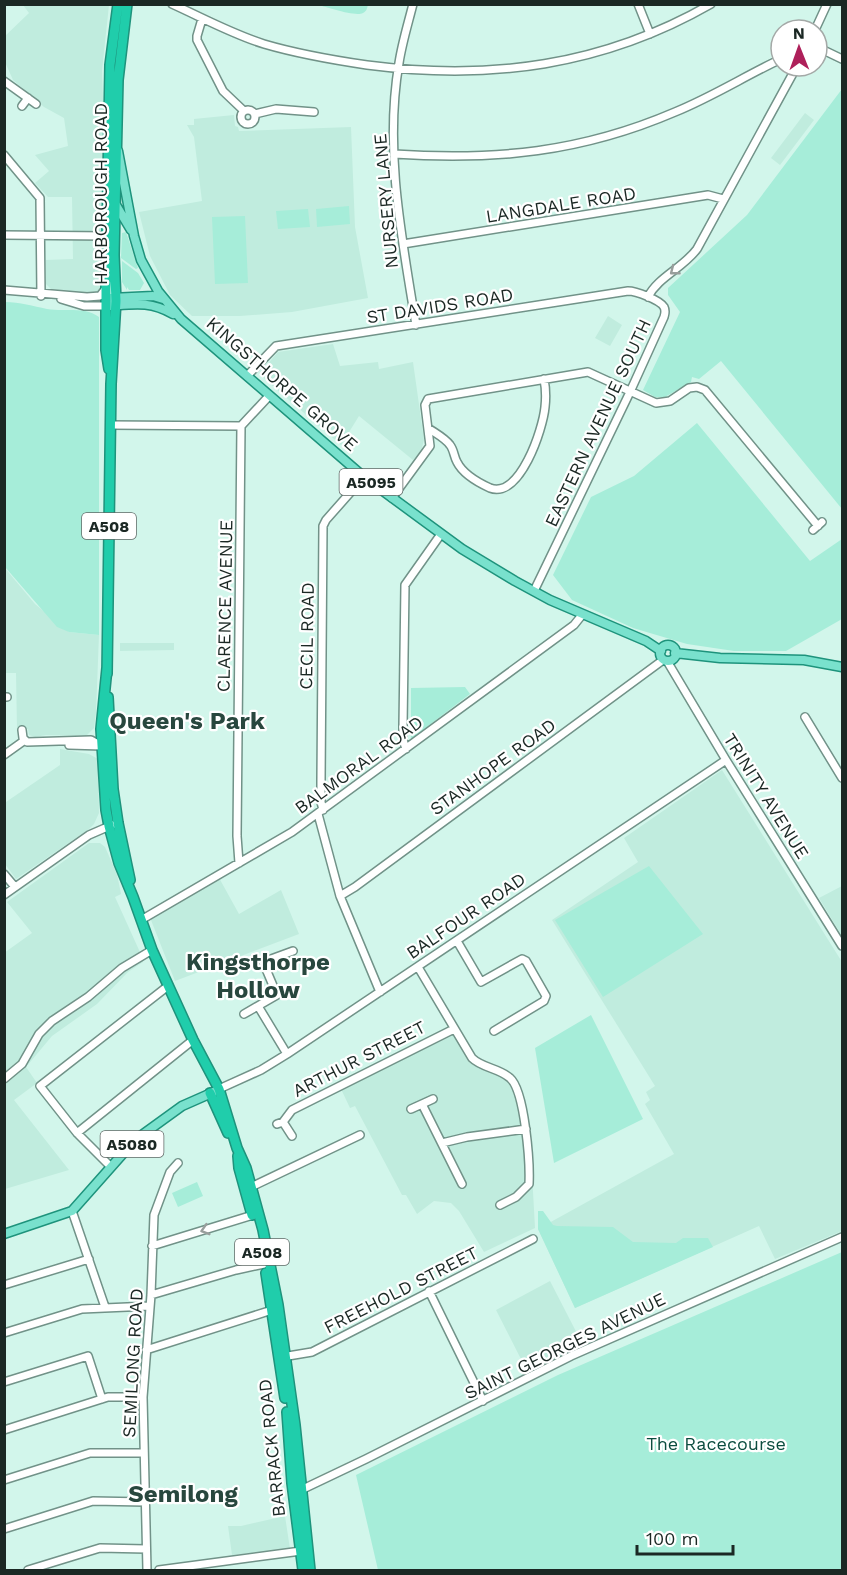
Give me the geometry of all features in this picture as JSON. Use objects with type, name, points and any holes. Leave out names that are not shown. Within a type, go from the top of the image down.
[{"type":"highway","name":"HARBOROUGH ROAD","points":[[106,728],[111,384],[106,351],[107,236],[110,65],[118,4]]},
{"type":"highway","name":"HARBOROUGH ROAD","points":[[107,300],[114,255],[118,80],[127,4]]},
{"type":"highway","points":[[106,728],[91,744],[107,757]]},
{"type":"highway","points":[[102,746],[106,744],[106,728]]},
{"type":"highway","name":"A508","points":[[106,728],[106,810],[113,825]]},
{"type":"highway","name":"A508","points":[[102,746],[112,770],[112,814],[119,863],[152,950],[193,1040],[246,1168],[282,1360]]},
{"type":"highway","name":"A508","points":[[237,1148],[239,1168],[270,1263],[282,1360]]},
{"type":"highway","name":"BARRACK ROAD","points":[[282,1360],[295,1425],[310,1570]]},
{"type":"highway","name":"BARRACK ROAD","points":[[282,1360],[303,1570]]},
{"type":"highway","name":"BARRACK ROAD","points":[[297,1526],[300,1520],[299,1492],[303,1489]]},
{"type":"main road","name":"KINGSTHORPE GROVE","points":[[118,148],[134,236],[144,267],[163,299],[181,319],[364,477],[441,534],[487,565],[534,591],[582,615],[646,641],[664,657]]},
{"type":"main road","name":"KINGSTHORPE GROVE","points":[[108,188],[134,236]]},
{"type":"main road","points":[[107,300],[153,296],[163,299]]},
{"type":"main road","name":"A5095","points":[[107,300],[156,305],[181,319]]},
{"type":"main road","points":[[668,646],[672,647],[675,653],[673,659],[664,657],[668,646]]},
{"type":"main road","points":[[675,653],[713,657],[804,660],[843,667]]},
{"type":"main road","name":"A5080","points":[[4,1234],[72,1211],[135,1140],[182,1106],[214,1091]]},
{"type":"street","points":[[172,4],[233,32],[293,51],[398,69],[478,72],[537,67],[590,54],[650,34],[711,4]]},
{"type":"street","name":"NURSERY LANE","points":[[413,4],[398,69],[394,154],[403,244],[416,325]]},
{"type":"street","points":[[638,4],[650,34]]},
{"type":"street","points":[[821,18],[827,4]]},
{"type":"street","points":[[202,19],[197,40],[223,91],[244,111],[249,110],[255,114],[276,109],[314,112]]},
{"type":"street","points":[[829,53],[843,59]]},
{"type":"street","points":[[394,154],[484,157],[527,153],[592,140],[673,113],[722,91],[769,66]]},
{"type":"street","name":"EASTERN AVENUE SOUTH","points":[[534,591],[630,392],[665,313],[662,305],[648,297],[654,286],[690,258],[700,244],[790,78]]},
{"type":"street","points":[[4,81],[36,104]]},
{"type":"street","points":[[22,106],[28,98]]},
{"type":"street","points":[[244,111],[241,117],[246,124],[255,121],[255,114]]},
{"type":"street","points":[[4,155],[40,198],[41,295]]},
{"type":"street","name":"LANGDALE ROAD","points":[[403,244],[708,195],[723,199]]},
{"type":"street","points":[[4,235],[107,236]]},
{"type":"street","name":"ST DAVIDS ROAD","points":[[247,376],[274,347],[628,291],[648,297]]},
{"type":"street","points":[[4,292],[100,296],[107,300]]},
{"type":"street","points":[[41,295],[61,299],[107,300]]},
{"type":"street","points":[[430,446],[425,405],[428,399],[588,372],[659,404],[670,401],[689,388],[697,387],[705,390],[818,526]]},
{"type":"street","points":[[428,428],[445,440],[457,462],[467,474],[490,488],[502,489],[510,486],[520,475],[540,431],[545,408],[544,379]]},
{"type":"street","points":[[110,425],[242,426],[269,396]]},
{"type":"street","name":"CLARENCE AVENUE","points":[[239,863],[237,836],[242,426]]},
{"type":"street","points":[[392,498],[430,446],[445,440]]},
{"type":"street","name":"CECIL ROAD","points":[[364,477],[323,526],[320,812],[340,896],[380,992]]},
{"type":"street","points":[[406,749],[403,741],[405,585],[441,534]]},
{"type":"street","name":"BALMORAL ROAD","points":[[141,920],[292,832],[574,625],[582,615]]},
{"type":"street","name":"TRINITY AVENUE","points":[[664,657],[843,946]]},
{"type":"street","name":"STANHOPE ROAD","points":[[340,896],[664,657]]},
{"type":"street","points":[[806,717],[843,778]]},
{"type":"street","points":[[22,730],[25,741]]},
{"type":"street","points":[[4,755],[25,741],[102,746]]},
{"type":"street","name":"BALFOUR ROAD","points":[[214,1091],[261,1070],[287,1054],[726,760]]},
{"type":"street","points":[[4,895],[89,835],[113,825]]},
{"type":"street","points":[[4,874],[15,887]]},
{"type":"street","points":[[457,941],[481,982],[522,959],[526,961],[546,996],[544,1001],[510,1027],[494,1031]]},
{"type":"street","points":[[4,1079],[22,1064],[39,1034],[52,1021],[88,997],[122,968],[152,950]]},
{"type":"street","points":[[244,1014],[277,995],[263,962],[292,951]]},
{"type":"street","points":[[418,967],[472,1059],[476,1063],[504,1074],[513,1081],[517,1090],[529,1150],[530,1184],[516,1197],[500,1205]]},
{"type":"street","points":[[111,1167],[77,1133],[40,1086],[168,986]]},
{"type":"street","points":[[258,1006],[287,1054]]},
{"type":"street","name":"ARTHUR STREET","points":[[292,1136],[280,1123],[292,1110],[454,1029]]},
{"type":"street","points":[[77,1133],[193,1040]]},
{"type":"street","points":[[411,1109],[433,1099]]},
{"type":"street","points":[[422,1104],[462,1184]]},
{"type":"street","points":[[442,1143],[467,1137],[526,1129]]},
{"type":"street","points":[[251,1187],[360,1135]]},
{"type":"street","name":"SEMILONG ROAD","points":[[147,1570],[143,1397],[151,1295],[153,1215],[170,1172],[178,1163]]},
{"type":"street","points":[[72,1211],[105,1307]]},
{"type":"street","points":[[152,1246],[255,1215]]},
{"type":"street","name":"SAINT GEORGES AVENUE","points":[[303,1489],[571,1356],[843,1237]]},
{"type":"street","name":"FREEHOLD STREET","points":[[282,1360],[312,1352],[533,1239]]},
{"type":"street","points":[[4,1285],[89,1259]]},
{"type":"street","points":[[151,1295],[264,1264]]},
{"type":"street","points":[[429,1291],[483,1401]]},
{"type":"street","points":[[4,1333],[82,1310],[150,1306]]},
{"type":"street","points":[[146,1350],[272,1310]]},
{"type":"street","points":[[4,1382],[88,1356],[102,1399]]},
{"type":"street","points":[[4,1430],[108,1397],[143,1397]]},
{"type":"street","points":[[4,1480],[90,1453],[144,1453]]},
{"type":"street","points":[[4,1529],[93,1501],[145,1502]]},
{"type":"street","points":[[28,1570],[100,1548],[146,1549]]},
{"type":"street","points":[[159,1570],[301,1551]]},
{"type":"shaded area","points":[[23,5],[109,5],[102,71],[105,156],[103,287],[101,293],[77,295],[52,290],[46,284],[46,260],[73,259],[72,197],[48,197],[35,183],[49,171],[35,155],[68,146],[64,118],[44,107],[13,80],[5,62],[4,37],[29,13]]},
{"type":"shaded area","points":[[805,113],[814,120],[780,165],[771,158]]},
{"type":"shaded area","points":[[234,115],[235,126],[239,131],[351,127],[355,227],[368,298],[292,312],[240,316],[192,316],[170,295],[150,256],[139,212],[202,201],[194,137],[187,125],[194,125],[194,119]]},
{"type":"shaded area","points":[[608,316],[622,325],[610,346],[595,338]]},
{"type":"shaded area","points":[[333,344],[340,366],[378,362],[379,369],[413,362],[424,440],[421,451],[413,460],[359,416],[341,445],[259,374],[278,352]]},
{"type":"shaded area","points":[[4,567],[35,604],[69,632],[99,635],[96,713],[94,728],[86,736],[35,737],[29,735],[28,729],[17,729],[16,673],[5,673]]},
{"type":"shaded area","points":[[120,643],[174,643],[174,650],[120,651]]},
{"type":"shaded area","points":[[60,749],[89,754],[98,759],[99,813],[89,829],[16,879],[5,864],[5,801],[60,765]]},
{"type":"shaded area","points":[[722,770],[842,962],[842,1231],[775,1259],[759,1226],[575,1308],[538,1229],[674,1154],[645,1104],[650,1100],[646,1092],[655,1086],[552,920],[638,862],[624,838]]},
{"type":"shaded area","points":[[89,843],[100,843],[105,847],[117,874],[121,894],[115,897],[143,962],[128,972],[97,1004],[52,1036],[26,1067],[37,1083],[14,1100],[69,1170],[5,1189],[4,953],[32,933],[7,902]]},
{"type":"shaded area","points":[[218,876],[239,914],[281,890],[299,934],[175,981],[149,915]]},
{"type":"shaded area","points":[[842,886],[842,936],[819,898]]},
{"type":"shaded area","points":[[456,1034],[478,1060],[518,1086],[530,1136],[535,1228],[484,1252],[459,1211],[451,1203],[434,1201],[417,1214],[406,1195],[402,1195],[355,1106],[350,1108],[341,1089]]},
{"type":"shaded area","points":[[550,1281],[583,1345],[527,1371],[496,1310]]},
{"type":"shaded area","points":[[285,1516],[290,1549],[232,1555],[228,1526],[241,1526]]},
{"type":"green space","points":[[318,5],[368,5],[363,13],[359,14]]},
{"type":"green space","points":[[842,89],[842,509],[721,361],[699,379],[692,377],[691,382],[665,397],[655,397],[643,390],[680,312],[668,295],[668,288],[747,215]]},
{"type":"green space","points":[[349,206],[350,224],[317,227],[316,209]]},
{"type":"green space","points":[[308,209],[310,227],[278,229],[276,211]]},
{"type":"green space","points":[[245,216],[248,283],[215,284],[212,217]]},
{"type":"green space","points":[[126,232],[138,268],[136,269],[121,258],[122,233]]},
{"type":"green space","points":[[122,261],[138,273],[144,283],[140,290],[129,290],[127,287],[127,290],[122,282]]},
{"type":"green space","points":[[5,302],[54,310],[81,310],[99,317],[99,635],[69,632],[57,627],[5,567]]},
{"type":"green space","points":[[697,423],[810,561],[842,539],[842,619],[786,651],[734,651],[687,644],[633,628],[572,600],[553,575],[591,497],[634,476]]},
{"type":"green space","points":[[465,687],[470,694],[411,739],[411,688]]},
{"type":"green space","points":[[649,866],[703,934],[603,997],[555,920]]},
{"type":"green space","points":[[591,1015],[643,1119],[554,1163],[535,1048]]},
{"type":"green space","points":[[197,1182],[203,1196],[178,1207],[172,1193]]},
{"type":"green space","points":[[538,1211],[543,1211],[553,1225],[613,1227],[633,1242],[676,1243],[683,1238],[708,1238],[713,1247],[575,1308],[538,1229]]},
{"type":"green space","name":"The Racecourse","points":[[842,1252],[842,1570],[378,1570],[356,1475],[558,1375]]},
{"type":"district","name":"Queen's Park","points":[[187,721]]},
{"type":"district","name":"Kingsthorpe Hollow","points":[[258,976]]},
{"type":"district","name":"Semilong","points":[[183,1494]]}]
